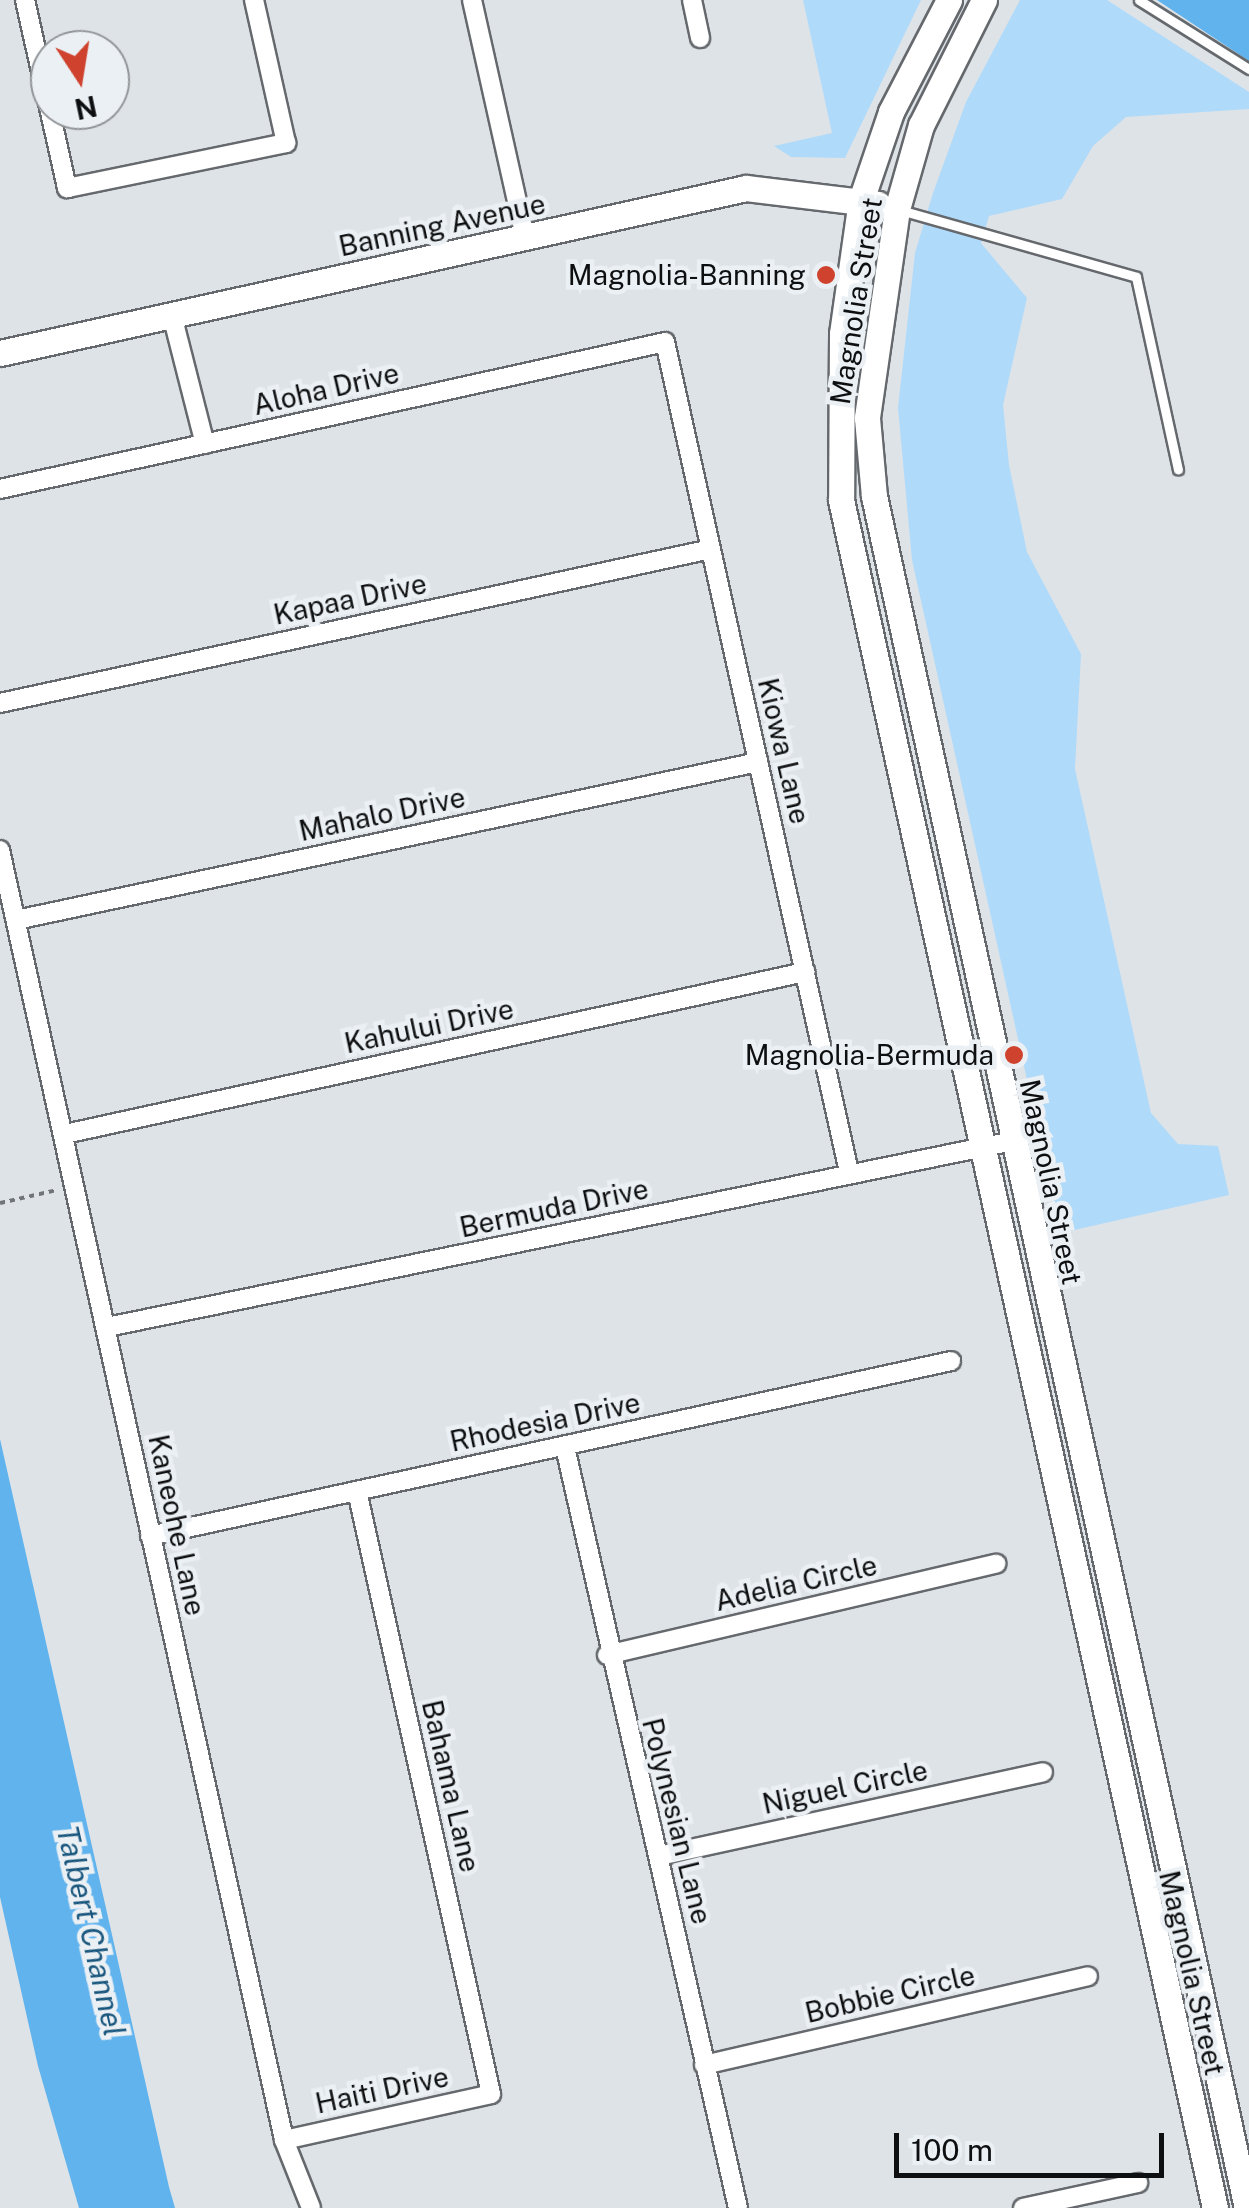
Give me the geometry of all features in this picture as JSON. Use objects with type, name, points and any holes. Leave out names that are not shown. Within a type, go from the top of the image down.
[{"type":"main road","name":"Magnolia Street","points":[[949,0],[891,112],[861,200],[841,353],[842,500],[980,1148],[1215,2208]]},
{"type":"main road","name":"Magnolia Street","points":[[984,0],[921,125],[897,209],[867,418],[874,496],[1247,2208]]},
{"type":"main road","name":"Banning Avenue","points":[[0,353],[746,188],[861,200],[897,209]]},
{"type":"street","points":[[25,0],[67,188],[286,143],[254,0]]},
{"type":"street","points":[[472,0],[524,238]]},
{"type":"street","points":[[692,0],[700,38]]},
{"type":"street","points":[[172,315],[205,444]]},
{"type":"street","name":"Aloha Drive","points":[[0,490],[664,342]]},
{"type":"street","name":"Kiowa Lane","points":[[664,342],[849,1172]]},
{"type":"street","name":"Kapaa Drive","points":[[0,703],[711,548]]},
{"type":"street","name":"Mahalo Drive","points":[[16,920],[758,762]]},
{"type":"street","name":"Kaneohe Lane","points":[[0,850],[284,2140],[311,2208]]},
{"type":"street","name":"Kahului Drive","points":[[65,1134],[805,972]]},
{"type":"street","name":"Bermuda Drive","points":[[107,1327],[1013,1141]]},
{"type":"street","name":"Rhodesia Drive","points":[[150,1536],[951,1361]]},
{"type":"street","name":"Polynesian Lane","points":[[564,1447],[608,1655],[659,1856],[738,2208]]},
{"type":"street","name":"Bahama Lane","points":[[356,1491],[491,2094]]},
{"type":"street","name":"Adelia Circle","points":[[608,1655],[996,1564]]},
{"type":"street","name":"Niguel Circle","points":[[659,1856],[1042,1772]]},
{"type":"street","name":"Bobbie Circle","points":[[704,2065],[1088,1976]]},
{"type":"street","name":"Haiti Drive","points":[[284,2140],[491,2094]]},
{"type":"street","points":[[1023,2208],[1138,2183]]},
{"type":"lane","points":[[1139,0],[1249,69]]},
{"type":"lane","points":[[897,209],[1136,276],[1178,470]]},
{"type":"path","points":[[0,1203],[76,1186]]},
{"type":"shaded area","points":[[803,0],[921,0],[845,158],[791,157],[774,146],[832,133]]},
{"type":"shaded area","points":[[1020,0],[1107,0],[1249,92],[1249,109],[1126,117],[1093,146],[1062,199],[989,216],[981,243],[1027,298],[1003,405],[1009,465],[1027,552],[1081,654],[1075,769],[1151,1113],[1178,1144],[1218,1146],[1229,1195],[1061,1233],[912,560],[898,408],[915,253],[966,102]]},
{"type":"water","points":[[1157,0],[1249,0],[1249,61]]},
{"type":"water","name":"Talbert Channel","points":[[0,1439],[175,2208],[79,2208],[38,2066],[0,1897]]},
{"type":"place","name":"Magnolia-Banning","points":[[826,275]]},
{"type":"place","name":"Magnolia-Bermuda","points":[[1014,1055]]}]
